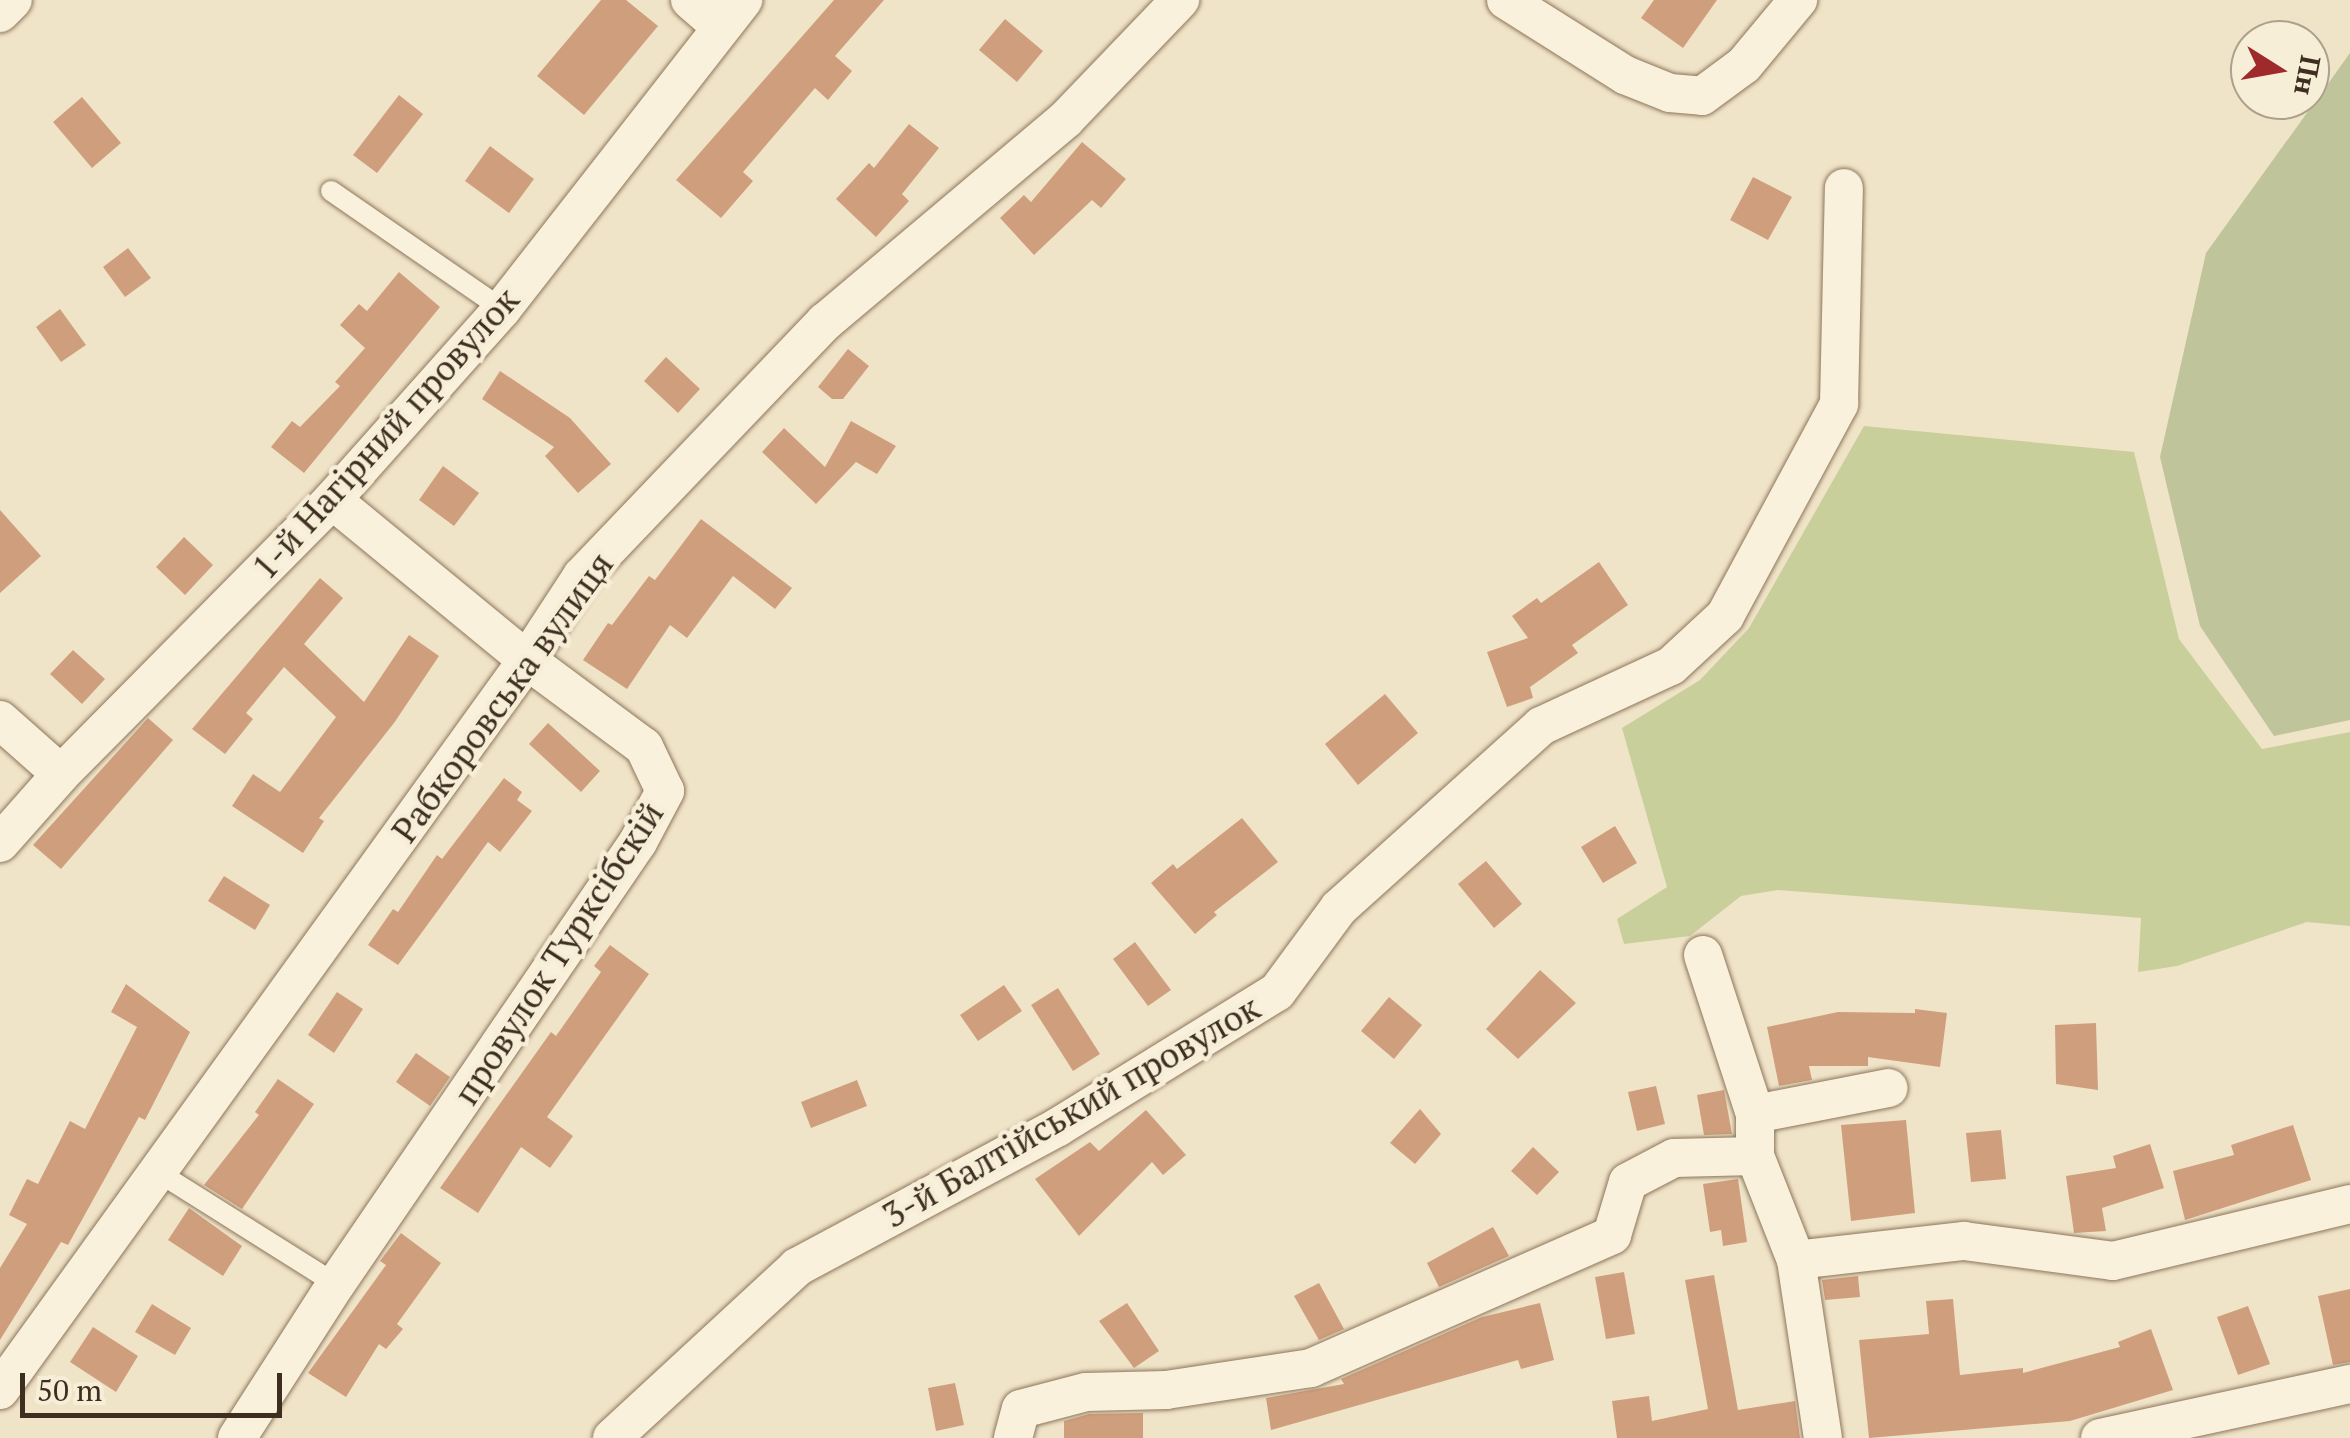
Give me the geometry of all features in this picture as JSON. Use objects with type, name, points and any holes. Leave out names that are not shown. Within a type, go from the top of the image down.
[{"type":"street","points":[[0,12],[14,0]]},
{"type":"street","points":[[690,0],[732,13]]},
{"type":"street","name":"Рабкоровська вулиця","points":[[0,1390],[527,660],[582,576],[825,322],[1066,120],[1180,0]]},
{"type":"street","points":[[1506,0],[1625,75],[1670,93],[1702,96],[1744,65],[1798,0]]},
{"type":"street","name":"1-й Нагірний провулок","points":[[0,843],[61,774],[332,500],[502,309],[732,13]]},
{"type":"street","name":"3-й Балтійський провулок","points":[[612,1438],[796,1267],[1058,1127],[1277,992],[1339,908],[1540,726],[1672,666],[1725,616],[1839,404],[1844,188]]},
{"type":"street","name":"провулок Турксібскій","points":[[237,1438],[336,1284],[638,842],[665,792],[644,747],[527,660],[332,500]]},
{"type":"street","points":[[0,720],[61,774]]},
{"type":"street","points":[[1703,955],[1754,1114],[1755,1156],[1796,1260],[1824,1438]]},
{"type":"street","points":[[1754,1114],[1889,1088]]},
{"type":"street","points":[[1013,1438],[1021,1409],[1086,1392],[1166,1390],[1312,1368],[1612,1235],[1628,1182],[1674,1158],[1755,1156]]},
{"type":"street","points":[[1796,1260],[1964,1241],[2113,1261],[2350,1204]]},
{"type":"street","points":[[2100,1438],[2350,1384]]},
{"type":"lane","points":[[331,191],[502,309]]},
{"type":"lane","points":[[158,1172],[336,1284]]},
{"type":"green space","points":[[2350,53],[2350,720],[2274,736],[2200,626],[2160,457],[2206,253],[2302,120],[2330,120],[2330,81]]},
{"type":"green space","points":[[1864,426],[2134,452],[2179,639],[2262,749],[2350,732],[2350,926],[2307,922],[2177,966],[2138,972],[2141,918],[1778,890],[1741,896],[1690,936],[1624,944],[1617,919],[1667,887],[1622,728],[1700,680],[1749,628]]},
{"type":"building","points":[[601,0],[626,0],[658,26],[584,115],[537,76]]},
{"type":"building","points":[[834,0],[884,0],[835,56],[852,71],[828,100],[815,88],[743,172],[753,181],[721,218],[676,180]]},
{"type":"building","points":[[1654,0],[1717,0],[1683,48],[1641,18]]},
{"type":"building","points":[[1005,19],[1043,51],[1017,82],[979,50]]},
{"type":"building","points":[[399,95],[423,114],[377,173],[353,155]]},
{"type":"building","points":[[82,97],[121,143],[92,168],[53,122]]},
{"type":"building","points":[[909,124],[939,148],[902,194],[909,201],[876,237],[836,199],[869,163],[874,168]]},
{"type":"building","points":[[1082,142],[1126,179],[1101,208],[1092,200],[1034,255],[1000,218],[1024,195],[1031,202]]},
{"type":"building","points":[[490,146],[534,179],[509,213],[465,181]]},
{"type":"building","points":[[1753,177],[1792,197],[1768,240],[1730,220]]},
{"type":"building","points":[[128,248],[151,278],[125,297],[103,267]]},
{"type":"building","points":[[399,272],[440,307],[304,473],[271,447],[292,421],[300,427],[340,386],[335,382],[365,348],[340,325],[359,304],[367,311]]},
{"type":"building","points":[[60,309],[86,345],[61,362],[36,327]]},
{"type":"building","points":[[848,349],[869,366],[843,399],[832,399],[818,387]]},
{"type":"building","points":[[666,357],[700,389],[678,413],[644,381]]},
{"type":"building","points":[[500,371],[570,418],[611,464],[578,493],[545,456],[554,447],[482,399]]},
{"type":"building","points":[[851,421],[896,446],[877,474],[856,462],[816,504],[762,452],[784,428],[825,467]]},
{"type":"building","points":[[443,466],[479,493],[454,526],[419,500]]},
{"type":"building","points":[[0,510],[41,556],[0,593]]},
{"type":"building","points":[[701,519],[792,588],[775,609],[733,576],[687,638],[670,625],[627,689],[583,660],[608,623],[612,625],[649,576],[655,580]]},
{"type":"building","points":[[184,537],[213,565],[185,595],[156,567]]},
{"type":"building","points":[[1599,562],[1628,605],[1572,645],[1578,653],[1530,687],[1533,698],[1507,707],[1487,652],[1528,638],[1512,616],[1537,598],[1541,603]]},
{"type":"building","points":[[320,578],[343,598],[304,644],[364,702],[409,635],[439,656],[394,723],[319,818],[324,821],[303,853],[232,806],[253,774],[280,792],[336,717],[284,667],[246,713],[253,719],[225,754],[192,729]]},
{"type":"building","points":[[73,650],[105,679],[82,704],[50,674]]},
{"type":"building","points":[[1385,694],[1418,733],[1358,785],[1325,744]]},
{"type":"building","points":[[148,718],[173,740],[61,869],[33,845]]},
{"type":"building","points":[[548,723],[600,771],[581,792],[529,744]]},
{"type":"building","points":[[504,778],[522,792],[517,800],[532,811],[500,852],[488,842],[398,965],[368,945],[393,909],[398,912],[437,855],[442,859]]},
{"type":"building","points":[[1242,818],[1278,862],[1214,912],[1217,915],[1195,934],[1151,883],[1173,864],[1177,869]]},
{"type":"building","points":[[1615,826],[1637,863],[1603,883],[1581,847]]},
{"type":"building","points":[[1486,861],[1522,904],[1494,928],[1458,884]]},
{"type":"building","points":[[224,876],[270,905],[255,930],[208,901]]},
{"type":"building","points":[[1135,942],[1171,990],[1148,1006],[1113,959]]},
{"type":"building","points":[[610,945],[649,974],[547,1117],[573,1136],[550,1168],[521,1147],[478,1213],[440,1188],[551,1032],[556,1036],[601,972],[594,966]]},
{"type":"building","points":[[1540,970],[1576,1003],[1518,1059],[1486,1029]]},
{"type":"building","points":[[126,984],[190,1032],[145,1120],[139,1117],[68,1245],[61,1242],[0,1340],[0,1268],[27,1224],[9,1215],[27,1179],[38,1184],[70,1121],[85,1129],[137,1027],[111,1012]]},
{"type":"building","points":[[1004,985],[1022,1011],[978,1041],[960,1015]]},
{"type":"building","points":[[1058,988],[1100,1054],[1073,1071],[1031,1005]]},
{"type":"building","points":[[337,992],[363,1009],[334,1053],[308,1035]]},
{"type":"building","points":[[1389,997],[1422,1025],[1394,1059],[1361,1031]]},
{"type":"building","points":[[1915,1009],[1947,1013],[1940,1067],[1868,1057],[1868,1066],[1809,1066],[1812,1080],[1779,1086],[1767,1027],[1838,1012],[1915,1013]]},
{"type":"building","points":[[2096,1023],[2098,1090],[2056,1084],[2055,1025]]},
{"type":"building","points":[[416,1053],[450,1077],[430,1106],[396,1082]]},
{"type":"building","points":[[278,1079],[314,1104],[242,1209],[204,1185],[259,1115],[255,1112]]},
{"type":"building","points":[[857,1080],[867,1106],[811,1128],[801,1102]]},
{"type":"building","points":[[1656,1086],[1665,1124],[1637,1131],[1628,1092]]},
{"type":"building","points":[[1724,1090],[1732,1134],[1704,1135],[1697,1095]]},
{"type":"building","points":[[1420,1109],[1441,1134],[1415,1164],[1390,1143]]},
{"type":"building","points":[[1146,1110],[1186,1155],[1163,1175],[1152,1162],[1079,1236],[1035,1179],[1090,1142],[1099,1151]]},
{"type":"building","points":[[1906,1120],[1915,1213],[1851,1221],[1841,1125]]},
{"type":"building","points":[[2293,1125],[2311,1180],[2185,1220],[2173,1171],[2234,1155],[2231,1145]]},
{"type":"building","points":[[2001,1130],[2006,1179],[1971,1182],[1966,1133]]},
{"type":"building","points":[[2150,1144],[2164,1188],[2102,1208],[2106,1231],[2074,1233],[2066,1176],[2116,1168],[2113,1156]]},
{"type":"building","points":[[1533,1147],[1559,1172],[1537,1195],[1511,1171]]},
{"type":"building","points":[[1738,1179],[1747,1242],[1723,1246],[1721,1230],[1710,1232],[1703,1184]]},
{"type":"building","points":[[189,1208],[242,1246],[223,1276],[168,1240]]},
{"type":"building","points":[[1493,1227],[1509,1256],[1439,1287],[1427,1263]]},
{"type":"building","points":[[401,1233],[441,1263],[397,1324],[403,1329],[386,1349],[379,1344],[346,1397],[308,1373],[386,1265],[380,1261]]},
{"type":"building","points":[[1624,1272],[1635,1334],[1606,1339],[1595,1277]]},
{"type":"building","points":[[1714,1275],[1738,1410],[1795,1401],[1800,1438],[1617,1438],[1612,1401],[1649,1396],[1652,1421],[1708,1409],[1685,1280]]},
{"type":"building","points":[[1858,1276],[1860,1297],[1825,1300],[1822,1280]]},
{"type":"building","points":[[1319,1283],[1344,1329],[1319,1340],[1294,1296]]},
{"type":"building","points":[[2350,1289],[2350,1362],[2333,1365],[2318,1296]]},
{"type":"building","points":[[1953,1299],[1960,1375],[2023,1368],[2023,1373],[2120,1347],[2118,1342],[2151,1329],[2173,1390],[2070,1421],[1869,1438],[1859,1340],[1929,1334],[1926,1301]]},
{"type":"building","points":[[1127,1303],[1159,1351],[1134,1368],[1099,1321]]},
{"type":"building","points":[[1540,1303],[1554,1360],[1521,1369],[1518,1360],[1271,1430],[1266,1398],[1344,1384],[1341,1379],[1482,1317]]},
{"type":"building","points":[[152,1304],[191,1328],[175,1355],[135,1332]]},
{"type":"building","points":[[2248,1306],[2270,1364],[2238,1375],[2217,1317]]},
{"type":"building","points":[[93,1327],[138,1356],[116,1392],[70,1362]]},
{"type":"building","points":[[955,1383],[964,1425],[936,1431],[928,1388]]},
{"type":"building","points":[[1143,1413],[1143,1438],[1064,1438],[1064,1421],[1089,1414]]}]
